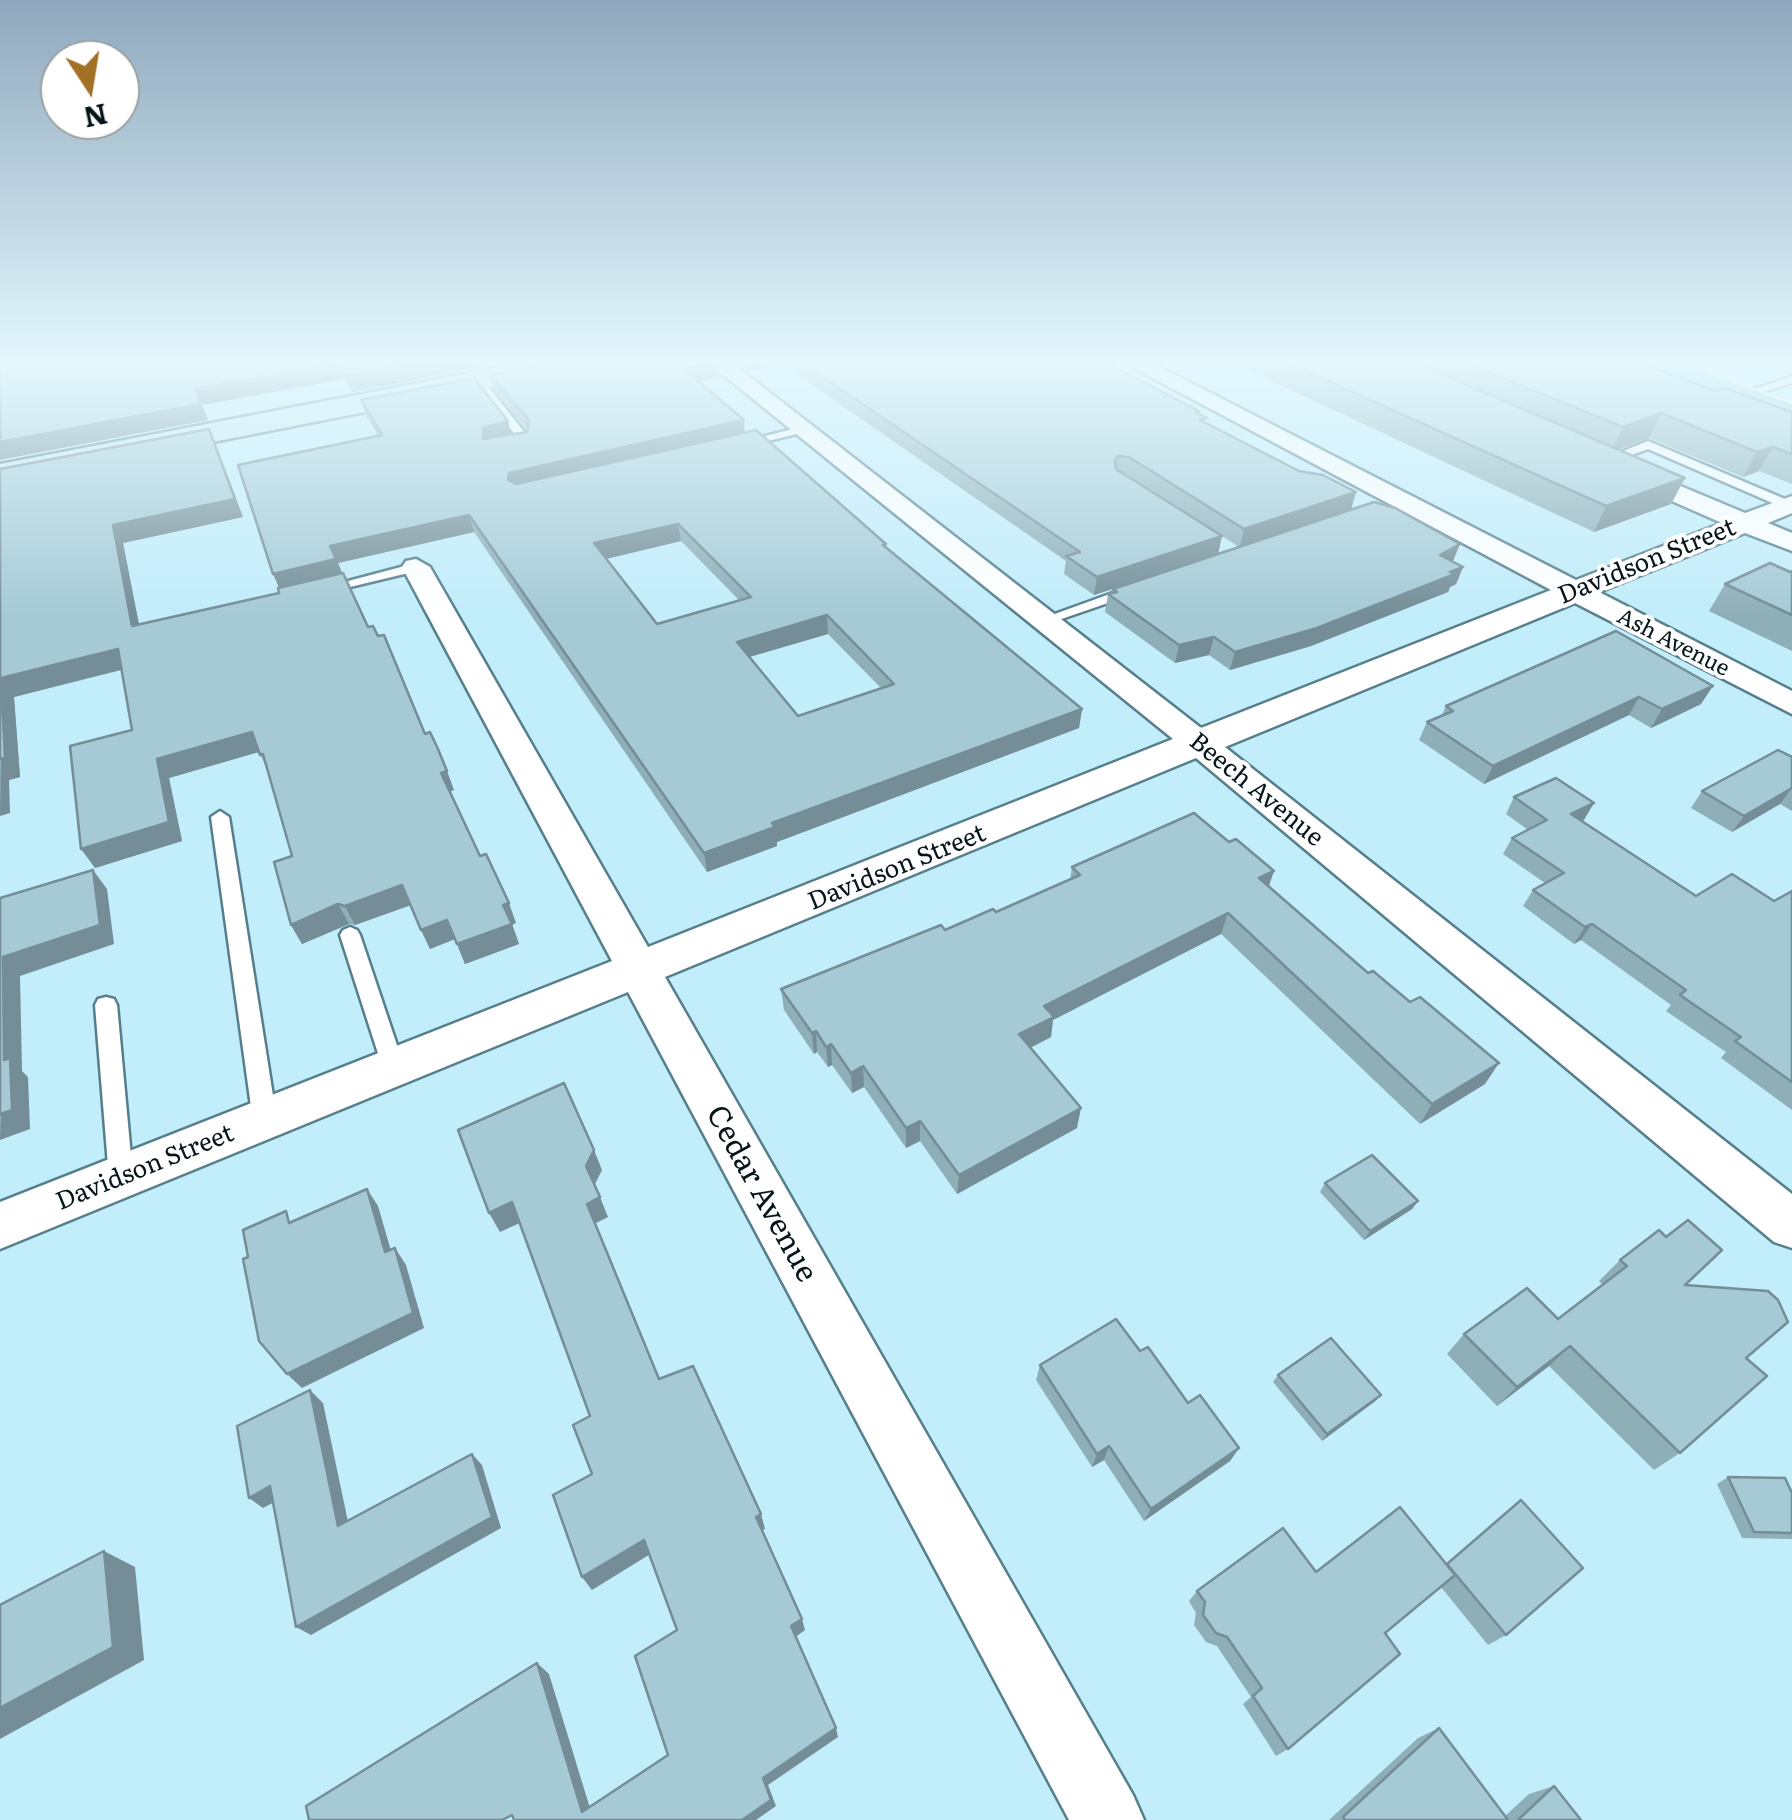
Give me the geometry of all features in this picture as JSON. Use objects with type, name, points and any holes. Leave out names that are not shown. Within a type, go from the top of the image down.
[{"type":"main road","points":[[0,474],[152,445]]},
{"type":"street","name":"Beech Avenue","points":[[820,445],[1201,745],[1792,1224]]},
{"type":"street","name":"Ash Avenue","points":[[1284,445],[1391,504],[1792,704]]},
{"type":"street","points":[[1593,458],[1745,523]]},
{"type":"street","name":"Davidson Street","points":[[0,1226],[1201,745],[1572,591],[1745,523],[1791,517]]},
{"type":"street","name":"Cedar Avenue","points":[[416,567],[1108,1820]]},
{"type":"lane","points":[[494,450],[514,445]]},
{"type":"lane","points":[[726,447],[735,445]]},
{"type":"lane","points":[[1593,458],[1648,445],[1791,517]]},
{"type":"lane","points":[[317,591],[416,567]]},
{"type":"lane","points":[[1044,620],[1149,584]]},
{"type":"lane","points":[[220,817],[265,1120]]},
{"type":"lane","points":[[350,935],[394,1069]]},
{"type":"lane","points":[[106,1005],[122,1178]]},
{"type":"building","points":[[126,445],[215,445],[235,499],[113,525],[132,626],[279,593],[278,588],[343,573],[368,627],[373,626],[378,636],[384,635],[425,734],[430,732],[438,749],[447,771],[441,773],[480,856],[486,854],[509,903],[503,905],[512,924],[457,944],[447,920],[421,930],[402,885],[345,906],[338,904],[291,925],[274,862],[292,856],[263,754],[260,755],[252,732],[157,759],[169,822],[81,849],[70,746],[132,730],[118,649],[1,678],[5,758],[0,759],[0,469]]},
{"type":"building","points":[[334,445],[633,445],[509,473],[508,480],[516,484],[690,445],[773,445],[886,544],[883,545],[1082,709],[772,823],[775,827],[704,853],[469,515],[330,546],[336,559],[273,574],[238,465]],"holes":[[[678,524],[751,597],[657,624],[594,543]],[[827,615],[894,684],[798,716],[737,642]]]},
{"type":"building","points":[[923,445],[1248,445],[1299,471],[1323,475],[1356,492],[1244,529],[1129,457],[1118,456],[1116,469],[1222,536],[1097,577],[1066,556],[1080,552]]},
{"type":"building","points":[[1470,445],[1607,445],[1685,478],[1606,506]]},
{"type":"building","points":[[1740,445],[1792,445],[1792,454],[1773,447],[1757,452]]},
{"type":"building","points":[[1374,502],[1395,508],[1460,544],[1440,555],[1463,567],[1450,572],[1455,574],[1317,628],[1235,652],[1214,637],[1179,645],[1108,594],[1117,592],[1113,589]]},
{"type":"building","points":[[1770,563],[1792,571],[1792,615],[1725,584]]},
{"type":"building","points":[[1616,631],[1713,686],[1662,709],[1639,697],[1493,766],[1427,722],[1453,711],[1446,706]]},
{"type":"building","points":[[1778,750],[1792,757],[1792,788],[1744,816],[1702,791]]},
{"type":"building","points":[[1556,778],[1594,803],[1571,814],[1696,896],[1732,874],[1774,901],[1792,891],[1792,1082],[1735,1041],[1741,1037],[1680,995],[1686,990],[1592,924],[1585,927],[1533,890],[1564,873],[1512,838],[1547,820],[1514,797]]},
{"type":"building","points":[[1194,813],[1229,842],[1236,839],[1274,871],[1259,878],[1368,973],[1373,971],[1410,1002],[1420,997],[1499,1063],[1432,1104],[1228,913],[1044,1006],[1054,1017],[1019,1034],[1081,1108],[959,1175],[920,1121],[906,1128],[863,1066],[851,1073],[831,1044],[826,1047],[816,1031],[812,1033],[781,989],[941,925],[945,930],[993,909],[996,912],[1080,875],[1072,867]]},
{"type":"building","points":[[93,870],[100,925],[3,957],[4,1060],[10,1058],[12,1110],[0,1114],[0,898]]},
{"type":"building","points":[[564,1083],[594,1150],[586,1166],[600,1197],[587,1204],[659,1379],[693,1366],[761,1514],[756,1517],[802,1619],[791,1626],[836,1728],[763,1778],[771,1800],[742,1820],[514,1820],[512,1815],[502,1820],[309,1820],[306,1806],[537,1663],[582,1812],[668,1755],[635,1656],[677,1630],[644,1540],[582,1577],[553,1495],[592,1474],[573,1425],[590,1416],[512,1202],[489,1213],[458,1130]]},
{"type":"building","points":[[1372,1155],[1418,1201],[1370,1231],[1325,1183]]},
{"type":"building","points":[[367,1189],[385,1252],[395,1248],[413,1313],[287,1374],[259,1341],[243,1259],[248,1257],[243,1230],[286,1211],[289,1223]]},
{"type":"building","points":[[1688,1220],[1722,1250],[1685,1285],[1768,1291],[1778,1300],[1788,1322],[1746,1358],[1767,1376],[1680,1453],[1570,1346],[1517,1387],[1464,1334],[1527,1288],[1558,1319],[1627,1266],[1620,1260],[1659,1230],[1666,1237]]},
{"type":"building","points":[[1116,1319],[1140,1351],[1148,1347],[1188,1403],[1200,1395],[1239,1448],[1151,1509],[1109,1446],[1097,1454],[1040,1365]]},
{"type":"building","points":[[1331,1338],[1381,1395],[1327,1434],[1278,1375]]},
{"type":"building","points":[[310,1390],[338,1526],[472,1454],[492,1517],[296,1627],[270,1486],[249,1498],[237,1426]]},
{"type":"building","points":[[1728,1477],[1785,1478],[1792,1493],[1792,1533],[1754,1532]]},
{"type":"building","points":[[1521,1500],[1583,1568],[1506,1635],[1447,1564]]},
{"type":"building","points":[[1400,1507],[1455,1575],[1385,1633],[1400,1654],[1288,1749],[1253,1696],[1262,1688],[1227,1637],[1216,1633],[1203,1615],[1205,1602],[1197,1591],[1283,1528],[1316,1572]]},
{"type":"building","points":[[104,1551],[113,1647],[0,1708],[0,1605]]},
{"type":"building","points":[[1439,1728],[1508,1820],[1345,1820],[1343,1817]]},
{"type":"building","points":[[1554,1786],[1581,1820],[1518,1820]]}]
